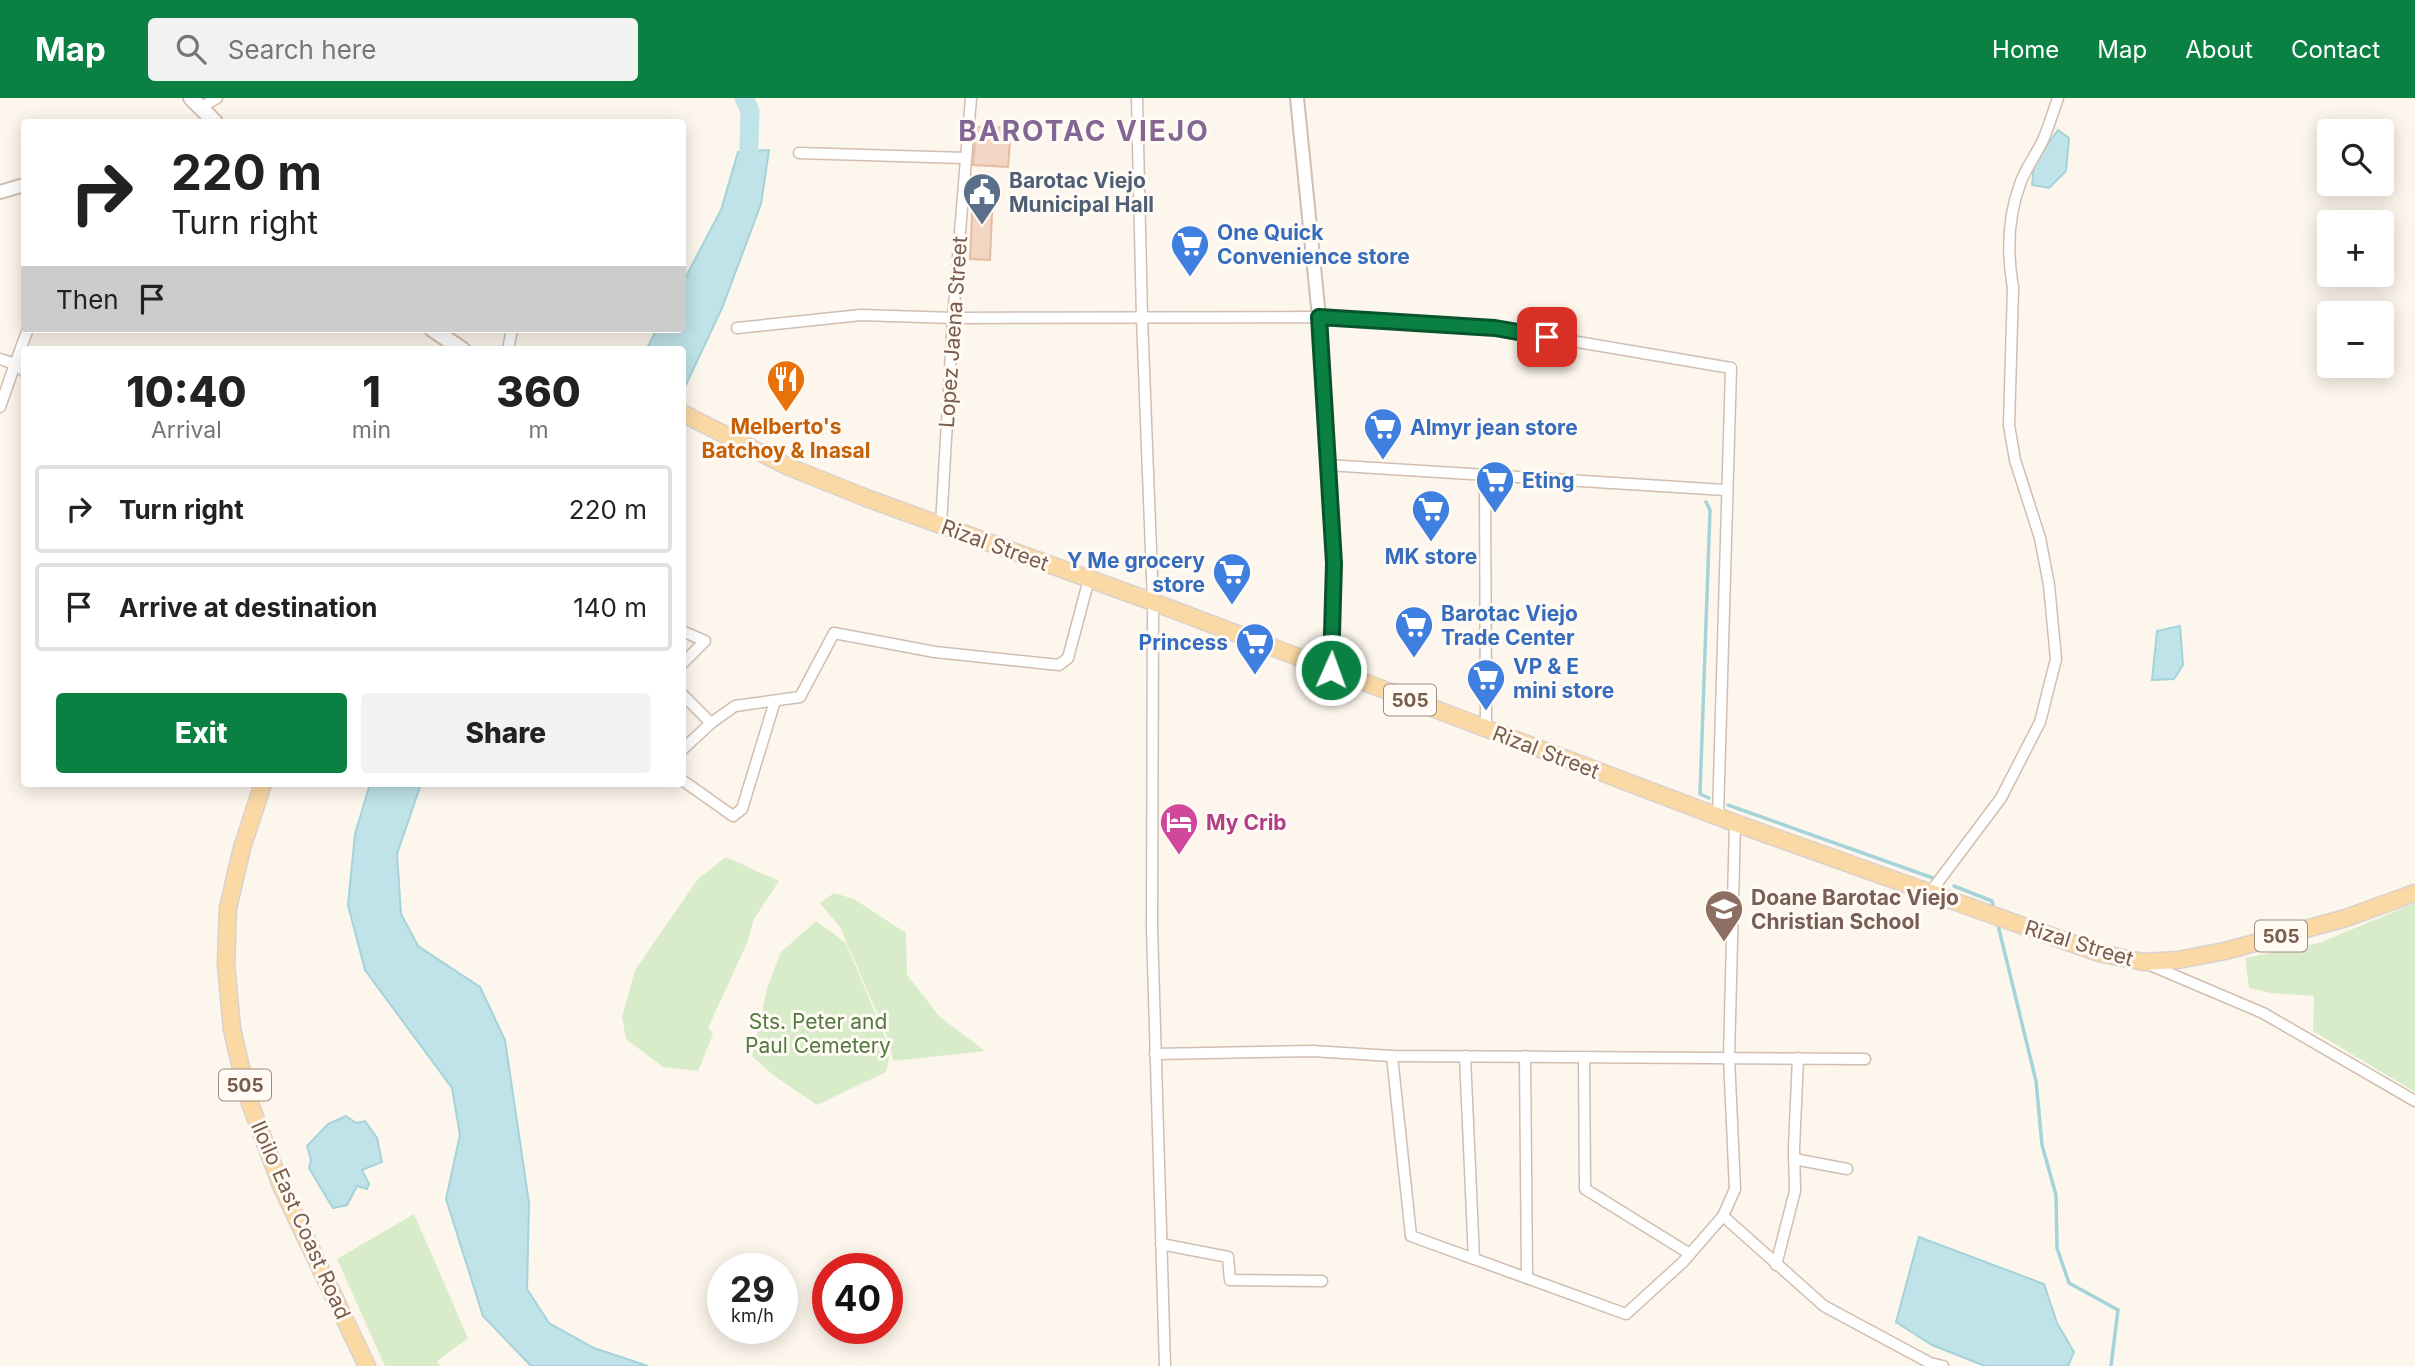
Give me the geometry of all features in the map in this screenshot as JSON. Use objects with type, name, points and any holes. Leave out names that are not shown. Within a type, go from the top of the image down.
[{"type":"main road","points":[[196,103],[212,119]]},
{"type":"main road","points":[[438,333],[457,346]]},
{"type":"main road","name":"Rizal Street","points":[[686,415],[789,467],[1735,823],[2099,953],[2143,962]]},
{"type":"main road","name":"Iloilo East Coast Road","points":[[262,787],[242,848],[228,908],[226,964],[232,1029],[248,1098],[282,1188],[367,1366]]},
{"type":"main road","name":"505","points":[[2143,962],[2178,960],[2225,951],[2346,918],[2415,893]]},
{"type":"street","points":[[196,103],[217,98]]},
{"type":"street","name":"Lopez Jaena Street","points":[[942,525],[953,318],[971,98]]},
{"type":"street","points":[[1137,98],[1153,602],[1152,928],[1165,1366]]},
{"type":"street","points":[[1297,98],[1319,317],[1334,563],[1331,670]]},
{"type":"street","points":[[1929,894],[2001,798],[2040,722],[2056,660],[2047,573],[2040,538],[2015,460],[2008,425],[2013,288],[2010,233],[2013,210],[2020,183],[2043,138],[2058,98]]},
{"type":"street","points":[[799,153],[964,159]]},
{"type":"street","points":[[0,192],[21,186]]},
{"type":"street","points":[[737,328],[861,315],[953,318],[1319,317],[1495,328],[1731,368],[1718,816]]},
{"type":"street","points":[[0,407],[21,348]]},
{"type":"street","points":[[0,359],[21,369]]},
{"type":"street","points":[[1327,465],[1726,491]]},
{"type":"street","points":[[1485,476],[1486,729]]},
{"type":"street","points":[[686,746],[711,723],[735,706],[800,697],[834,633],[935,652],[1059,665],[1068,658],[1089,579]]},
{"type":"street","points":[[686,633],[705,642],[686,660]]},
{"type":"street","points":[[686,698],[711,723]]},
{"type":"street","points":[[686,783],[733,816],[742,809],[775,701]]},
{"type":"street","points":[[1392,1056],[1411,1236],[1626,1314],[1690,1254],[1723,1216],[1735,1189],[1728,1057],[1735,823]]},
{"type":"street","points":[[2143,962],[2263,1013],[2415,1101]]},
{"type":"street","points":[[1155,1054],[1312,1051],[1392,1056],[1866,1059]]},
{"type":"street","points":[[1465,1056],[1475,1259]]},
{"type":"street","points":[[1525,1056],[1527,1278]]},
{"type":"street","points":[[1584,1056],[1585,1189],[1690,1254]]},
{"type":"street","points":[[1776,1265],[1795,1191],[1798,1058]]},
{"type":"street","points":[[1794,1159],[1847,1169]]},
{"type":"street","points":[[1723,1216],[1824,1306],[1930,1363],[1943,1366]]},
{"type":"street","points":[[1161,1244],[1228,1257],[1230,1280],[1322,1281]]},
{"type":"green space","points":[[726,857],[779,881],[754,919],[747,943],[708,1028],[713,1034],[698,1071],[663,1067],[626,1039],[622,1017],[635,970],[698,879]]},
{"type":"green space","points":[[834,893],[854,899],[906,933],[907,975],[939,1016],[985,1051],[893,1061],[887,1036],[840,927],[820,903]]},
{"type":"green space","points":[[2415,903],[2415,1092],[2313,1031],[2314,996],[2270,993],[2249,988],[2245,958],[2319,943]]},
{"type":"green space","name":"Sts. Peter and Paul Cemetery","points":[[816,921],[846,943],[885,1037],[889,1058],[886,1072],[817,1105],[773,1075],[752,1056],[768,985],[781,952]]},
{"type":"green space","points":[[414,1214],[468,1338],[437,1361],[440,1366],[385,1366],[337,1259]]},
{"type":"water","points":[[2058,130],[2069,138],[2066,171],[2049,188],[2032,185],[2034,164]]},
{"type":"water","points":[[769,150],[761,204],[722,308],[686,385],[686,346],[648,346],[655,333],[686,333],[686,276],[721,210],[738,152]]},
{"type":"water","points":[[2180,626],[2183,665],[2174,679],[2152,680],[2157,631]]},
{"type":"water","points":[[369,787],[420,787],[397,854],[401,914],[418,946],[480,987],[505,1040],[529,1203],[527,1289],[549,1323],[594,1348],[648,1366],[531,1366],[483,1316],[446,1199],[460,1135],[452,1088],[365,970],[348,905],[355,834]]},
{"type":"water","points":[[346,1116],[356,1123],[365,1121],[377,1138],[382,1162],[362,1170],[369,1184],[367,1189],[357,1186],[347,1205],[333,1208],[309,1168],[311,1160],[307,1146],[328,1124]]},
{"type":"water","points":[[1919,1237],[2044,1284],[2057,1323],[2074,1352],[2068,1366],[1985,1366],[1932,1345],[1896,1322]]},
{"type":"building","points":[[976,127],[1011,128],[1008,167],[973,165]]},
{"type":"building","name":"Barotac Viejo Municipal Hall","points":[[973,192],[993,193],[990,260],[970,259]]},
{"type":"waterway","points":[[744,98],[750,111],[748,176]]},
{"type":"waterway","points":[[1706,502],[1710,510],[1700,794],[1709,798]]},
{"type":"waterway","points":[[1728,805],[1933,878]]},
{"type":"waterway","points":[[1954,886],[1992,901],[1994,909]]},
{"type":"waterway","points":[[1998,925],[2036,1081],[2042,1145],[2056,1195],[2057,1248],[2069,1283],[2118,1310],[2111,1366]]},
{"type":"place","name":"Barotac Viejo Municipal Hall","points":[[982,226]]},
{"type":"place","name":"One Quick Convenience store","points":[[1190,278]]},
{"type":"place","name":"Melberto's Batchoy & Inasal","points":[[786,413]]},
{"type":"place","name":"Almyr jean store","points":[[1383,461]]},
{"type":"place","name":"Eting","points":[[1495,514]]},
{"type":"place","name":"MK store","points":[[1431,543]]},
{"type":"place","name":"Y Me grocery store","points":[[1232,606]]},
{"type":"place","name":"Barotac Viejo Trade Center","points":[[1414,659]]},
{"type":"place","name":"Princess","points":[[1255,676]]},
{"type":"place","name":"VP & E mini store","points":[[1486,712]]},
{"type":"place","name":"My Crib","points":[[1179,856]]},
{"type":"place","name":"Doane Barotac Viejo Christian School","points":[[1724,943]]},
{"type":"district","name":"BAROTAC VIEJO","points":[[1084,131]]},
{"type":"route","points":[[1331,670],[1334,563],[1319,317],[1495,328],[1547,337]]}]
